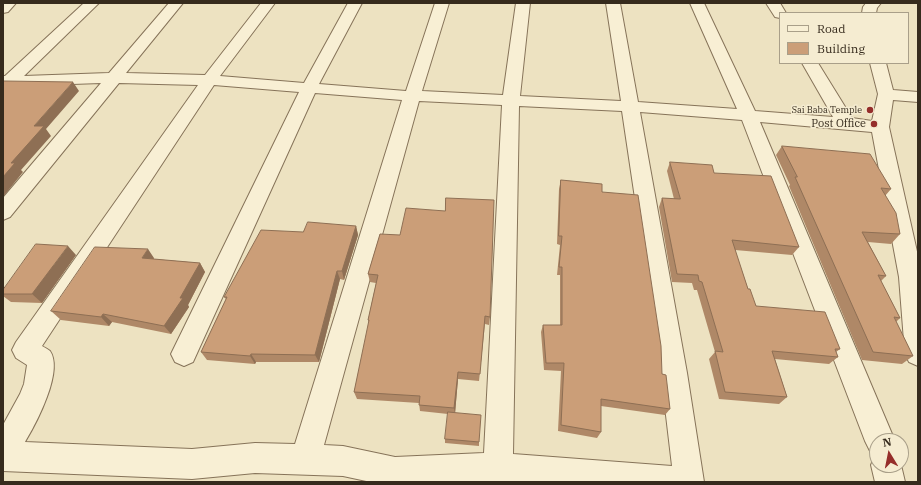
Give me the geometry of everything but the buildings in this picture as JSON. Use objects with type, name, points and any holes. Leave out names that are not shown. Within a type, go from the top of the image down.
[{"type":"street","points":[[3,9],[9,3]]},
{"type":"street","points":[[5,83],[92,3]]},
{"type":"street","points":[[3,212],[176,3]]},
{"type":"street","points":[[268,3],[209,80],[25,350],[40,360],[40,374],[28,409],[3,454],[189,473],[255,458],[343,461],[394,477],[498,468],[607,480],[679,482]]},
{"type":"street","points":[[184,354],[309,88],[355,3]]},
{"type":"street","points":[[305,460],[412,96],[442,3]]},
{"type":"street","points":[[498,468],[511,101],[523,3]]},
{"type":"street","points":[[613,3],[674,373],[689,482]]},
{"type":"street","points":[[697,3],[749,116],[877,433]]},
{"type":"street","points":[[773,3],[779,12]]},
{"type":"street","points":[[869,12],[870,7],[874,3]]},
{"type":"street","points":[[811,64],[846,123]]},
{"type":"street","points":[[878,64],[886,94],[880,127],[914,278],[918,354]]},
{"type":"street","points":[[5,83],[113,78],[209,80],[412,96],[629,106],[880,127]]},
{"type":"street","points":[[886,94],[918,97]]},
{"type":"place","name":"Sai Baba Temple","points":[[870,110]]},
{"type":"place","name":"Post Office","points":[[874,124]]}]
